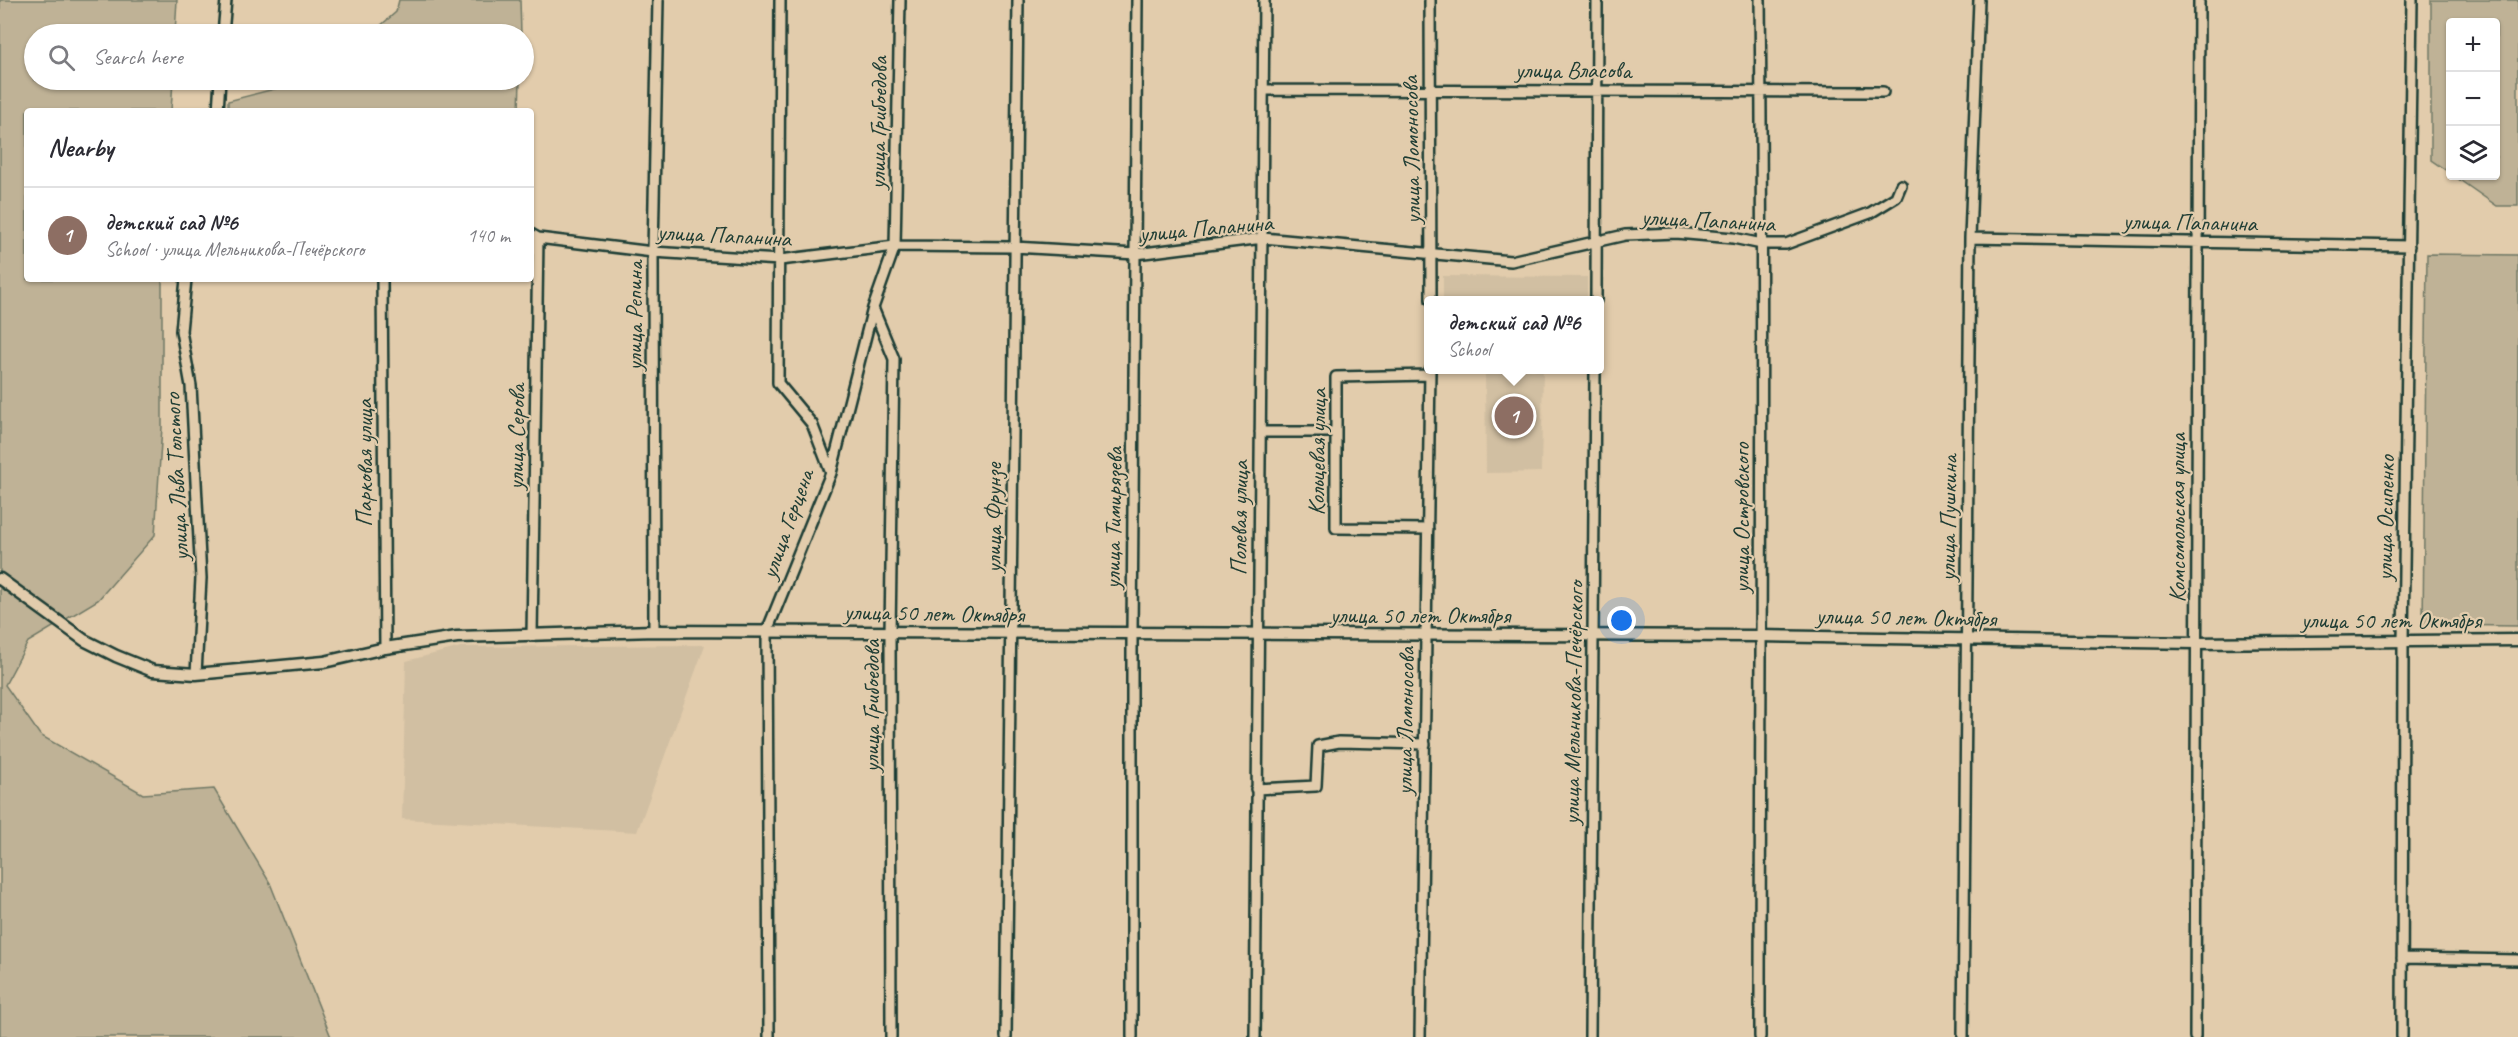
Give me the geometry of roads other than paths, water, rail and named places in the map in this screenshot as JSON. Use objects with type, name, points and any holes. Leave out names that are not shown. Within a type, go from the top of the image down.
[{"type":"street","points":[[224,24],[226,0]]},
{"type":"street","name":"улица Репина","points":[[654,631],[653,252],[658,0]]},
{"type":"street","name":"улица Герцена","points":[[769,1037],[767,631],[831,473],[812,424],[778,383],[780,0]]},
{"type":"street","name":"улица Грибоедова","points":[[831,473],[873,308],[895,246],[900,0]]},
{"type":"street","name":"улица Фрунзе","points":[[1006,1037],[1018,0]]},
{"type":"street","name":"улица Тимирязева","points":[[1132,1037],[1132,635],[1137,0]]},
{"type":"street","name":"Полевая улица","points":[[1255,1037],[1264,0]]},
{"type":"street","name":"улица Ломоносова","points":[[1430,0],[1431,296]]},
{"type":"street","points":[[1596,0],[1596,296]]},
{"type":"street","name":"улица Островского","points":[[1760,0],[1762,244],[1760,1037]]},
{"type":"street","name":"улица Пушкина","points":[[1963,1037],[1970,238],[1979,0]]},
{"type":"street","name":"Комсомольская улица","points":[[2195,1037],[2199,0]]},
{"type":"street","name":"улица Осипенко","points":[[2402,1037],[2403,642],[2412,0]]},
{"type":"street","points":[[218,108],[219,90]]},
{"type":"street","name":"улица Власова","points":[[1263,90],[1883,92]]},
{"type":"street","name":"улица Папанина","points":[[535,236],[653,252],[780,261],[895,246],[1014,247],[1136,254],[1263,238],[1511,261],[1625,236],[1676,233],[1733,238],[1762,244],[1786,244],[1870,213],[1896,197],[1901,185]]},
{"type":"street","name":"улица Серова","points":[[532,636],[535,236]]},
{"type":"street","name":"улица Папанина","points":[[1970,238],[2409,246]]},
{"type":"street","name":"улица Льва Толстого","points":[[186,282],[181,331],[191,386],[201,578],[196,674]]},
{"type":"street","name":"Парковая улица","points":[[382,282],[385,648]]},
{"type":"street","name":"улица Грибоедова","points":[[873,308],[894,359],[890,633],[891,1037]]},
{"type":"street","name":"Кольцевая улица","points":[[1424,372],[1335,377],[1336,528],[1428,529]]},
{"type":"street","name":"улица Ломоносова","points":[[1420,1037],[1430,374]]},
{"type":"street","name":"улица Мельникова-Печёрского","points":[[1590,1037],[1595,374]]},
{"type":"street","points":[[1260,432],[1336,432]]},
{"type":"street","name":"улица 50 лет Октября","points":[[0,579],[84,640],[116,656],[153,671],[196,674],[324,662],[385,648],[457,637],[654,631],[1132,635],[1760,636],[2195,643],[2518,640]]},
{"type":"street","points":[[1256,789],[1316,786],[1318,746],[1339,742],[1425,744]]},
{"type":"street","points":[[2402,958],[2518,960]]},
{"type":"place","name":"детский сад №6","points":[[1514,416]]}]
